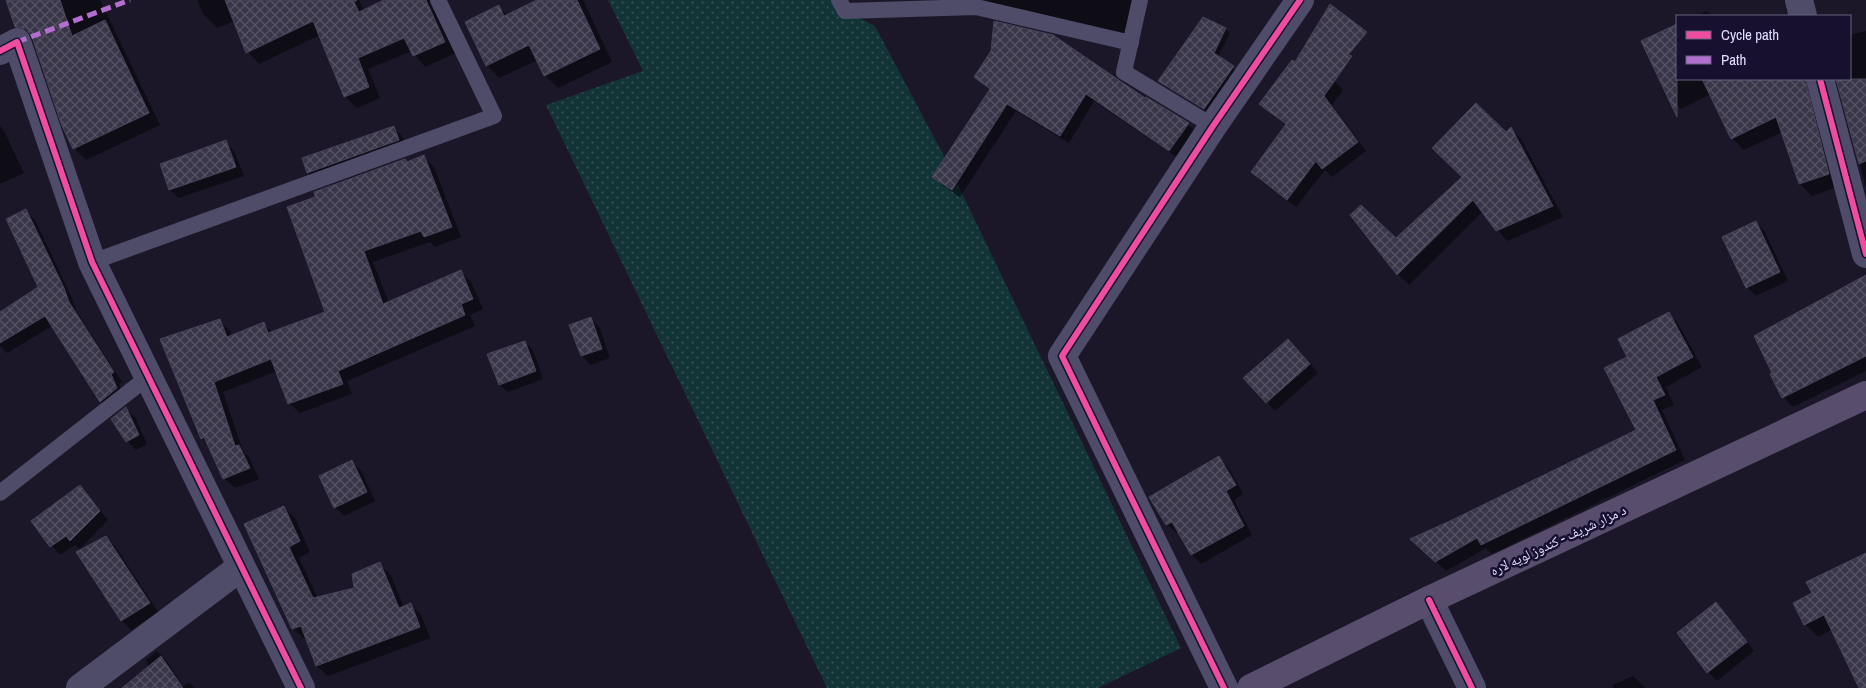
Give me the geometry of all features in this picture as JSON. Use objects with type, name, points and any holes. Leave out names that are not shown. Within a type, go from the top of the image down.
[{"type":"main road","name":"د مزار شریف - کندوز لویه لاره","points":[[1251,688],[1429,600],[1866,395]]},
{"type":"street","points":[[1224,688],[1062,356],[1300,0]]},
{"type":"street","points":[[1799,0],[1803,15]]},
{"type":"street","points":[[0,51],[17,42],[92,262],[301,688]]},
{"type":"street","points":[[1820,80],[1866,254]]},
{"type":"street","points":[[80,688],[241,567]]},
{"type":"street","points":[[1429,600],[1472,688]]},
{"type":"lane","points":[[92,262],[494,116],[438,0]]},
{"type":"lane","points":[[839,0],[845,12],[976,7],[1131,43]]},
{"type":"lane","points":[[1140,0],[1124,72],[1214,126]]},
{"type":"lane","points":[[0,492],[148,377]]},
{"type":"green space","points":[[608,0],[830,0],[845,11],[875,26],[945,158],[1181,648],[1098,688],[827,688],[546,105],[643,71]]},
{"type":"building","points":[[6,0],[60,0],[72,36],[105,20],[149,113],[73,149],[62,126],[32,37],[26,29],[15,27]]},
{"type":"building","points":[[225,0],[357,0],[354,2],[359,12],[384,0],[426,0],[445,42],[413,56],[404,38],[358,58],[369,87],[344,97],[313,21],[246,53]]},
{"type":"building","points":[[537,0],[577,0],[600,49],[544,76],[529,45],[486,66],[465,22],[499,5],[504,16]]},
{"type":"building","points":[[1330,4],[1367,32],[1348,55],[1352,56],[1324,96],[1358,142],[1322,169],[1316,161],[1287,200],[1251,172],[1286,124],[1259,104],[1292,60],[1295,62]]},
{"type":"building","points":[[1203,17],[1226,28],[1214,53],[1234,66],[1204,109],[1158,81]]},
{"type":"building","points":[[994,21],[1053,35],[1145,98],[1189,123],[1169,151],[1086,94],[1060,136],[1007,104],[952,190],[932,177],[990,89],[974,77],[991,51]]},
{"type":"building","points":[[1676,24],[1677,117],[1641,41]]},
{"type":"building","points":[[1866,79],[1866,161],[1859,164],[1836,80]]},
{"type":"building","points":[[1702,80],[1805,80],[1829,174],[1799,184],[1776,117],[1731,139]]},
{"type":"building","points":[[1476,103],[1506,132],[1511,127],[1553,206],[1496,231],[1473,200],[1397,275],[1350,215],[1361,205],[1396,238],[1462,177],[1432,148]]},
{"type":"building","points":[[394,126],[399,140],[307,173],[302,158]]},
{"type":"building","points":[[226,140],[236,167],[169,190],[160,164]]},
{"type":"building","points":[[424,155],[452,227],[424,237],[421,231],[364,251],[383,304],[461,270],[473,299],[461,304],[465,315],[338,371],[343,384],[288,404],[271,359],[214,382],[235,446],[239,445],[250,468],[223,479],[204,437],[201,439],[160,339],[220,319],[227,337],[264,322],[268,333],[325,312],[287,207],[315,197],[314,192],[405,159],[407,162]]},
{"type":"building","points":[[26,209],[69,302],[114,372],[111,374],[117,388],[100,402],[45,316],[0,343],[0,312],[38,287],[6,219]]},
{"type":"building","points":[[1756,221],[1780,272],[1746,288],[1722,237]]},
{"type":"building","points":[[1866,275],[1866,356],[1782,398],[1754,336]]},
{"type":"building","points":[[1669,312],[1693,357],[1656,377],[1665,395],[1653,400],[1676,450],[1481,545],[1477,538],[1435,562],[1410,539],[1636,430],[1604,368],[1627,357],[1618,339]]},
{"type":"building","points":[[591,317],[602,349],[581,356],[569,325]]},
{"type":"building","points":[[1288,339],[1310,364],[1266,403],[1243,378]]},
{"type":"building","points":[[525,341],[536,371],[499,385],[487,354]]},
{"type":"building","points":[[126,407],[139,435],[126,442],[111,419]]},
{"type":"building","points":[[1219,456],[1236,485],[1226,491],[1244,526],[1191,555],[1172,522],[1166,525],[1149,497]]},
{"type":"building","points":[[352,460],[367,492],[334,508],[319,476]]},
{"type":"building","points":[[80,485],[100,511],[70,541],[66,536],[50,547],[31,521]]},
{"type":"building","points":[[284,506],[300,541],[289,547],[313,598],[354,588],[352,574],[380,562],[399,608],[411,603],[420,627],[316,666],[301,626],[292,629],[244,524]]},
{"type":"building","points":[[106,536],[150,603],[121,621],[76,552]]},
{"type":"building","points":[[1866,553],[1866,688],[1859,688],[1824,615],[1804,625],[1793,603],[1812,593],[1806,582]]},
{"type":"building","points":[[1716,602],[1747,642],[1707,673],[1677,633]]},
{"type":"building","points":[[161,656],[183,688],[122,688]]},
{"type":"marked path","points":[[17,42],[130,0]]},
{"type":"cycle path","points":[[1224,688],[1062,356],[1213,126],[1300,0]]},
{"type":"cycle path","points":[[0,51],[17,42],[92,262],[301,688]]},
{"type":"cycle path","points":[[1820,80],[1866,254]]},
{"type":"cycle path","points":[[1429,600],[1472,688]]}]
